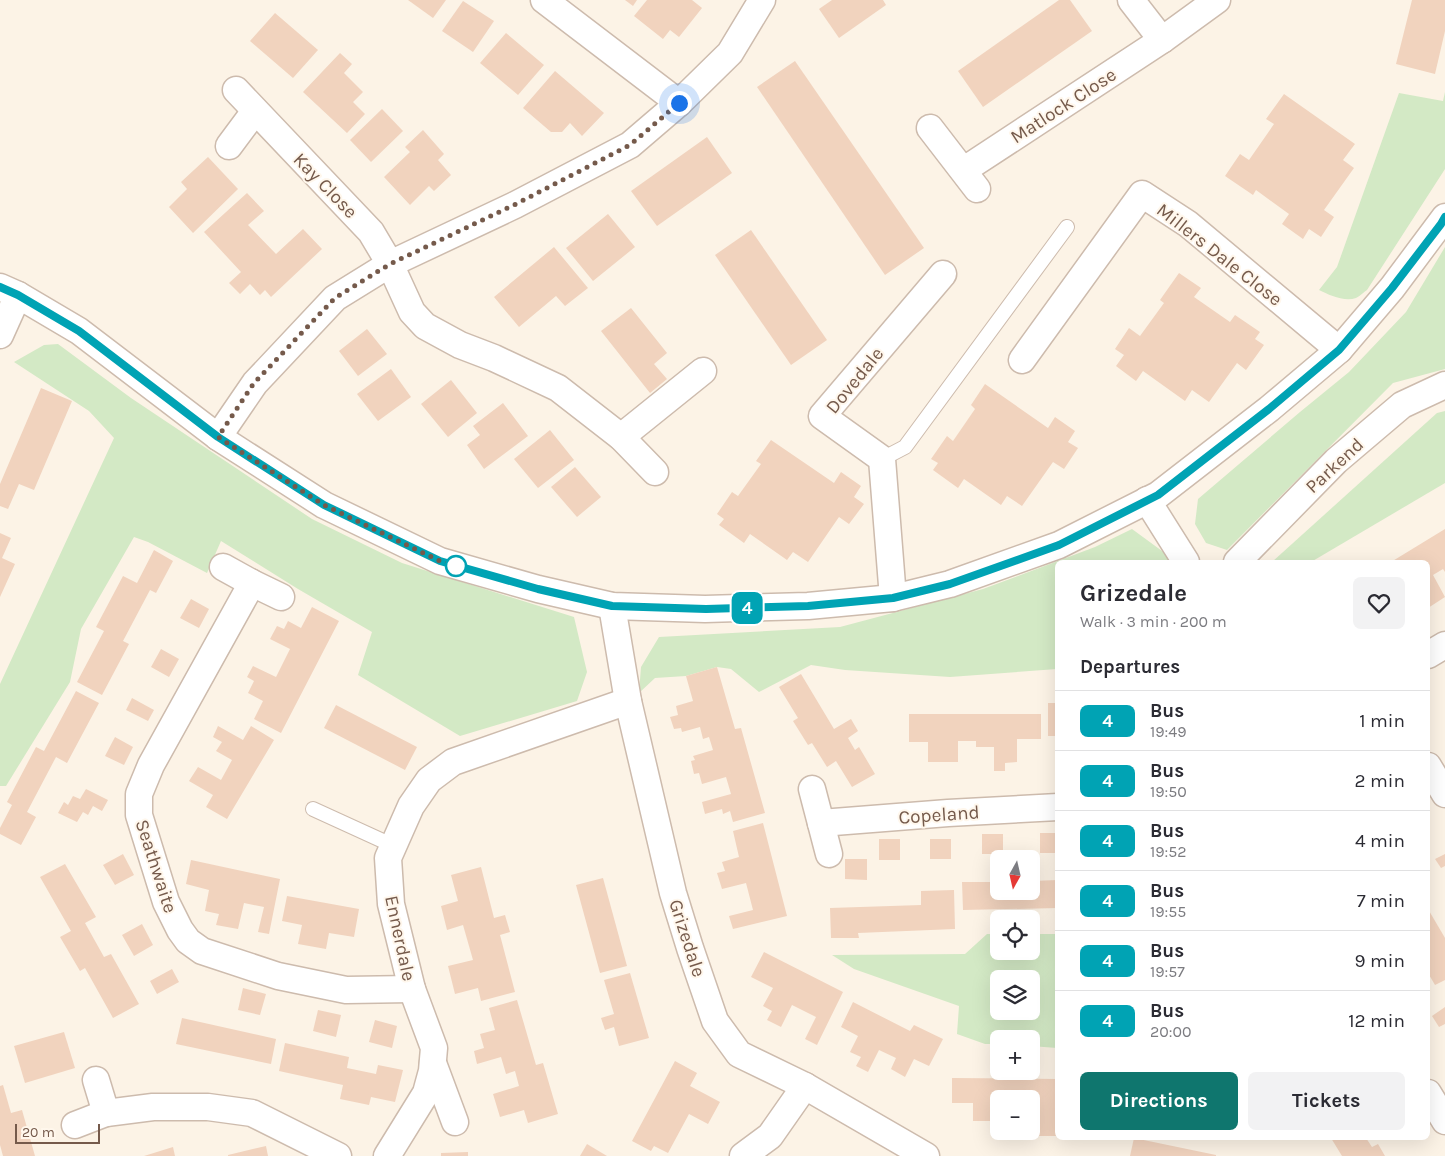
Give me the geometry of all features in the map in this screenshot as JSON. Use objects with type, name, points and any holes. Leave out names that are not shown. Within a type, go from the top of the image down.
[{"type":"street","points":[[544,0],[679,103]]},
{"type":"street","points":[[218,437],[254,383],[335,298],[390,264],[516,204],[630,145],[679,103],[730,53],[762,0]]},
{"type":"street","points":[[1131,0],[1162,40]]},
{"type":"street","name":"Matlock Close","points":[[930,128],[971,180],[1218,0]]},
{"type":"street","name":"Kay Close","points":[[236,90],[371,232],[390,264],[412,312],[425,326],[460,345],[494,358],[558,388],[621,438],[655,472]]},
{"type":"street","points":[[228,146],[255,111]]},
{"type":"street","name":"Millers Dale Close","points":[[1022,360],[1142,194],[1188,224],[1339,350]]},
{"type":"street","points":[[0,335],[9,291],[79,331],[218,437],[324,505],[440,561],[538,589],[612,606],[706,609],[808,606],[893,598],[950,584],[1059,545],[1158,495],[1269,409],[1339,350],[1392,288],[1445,217]]},
{"type":"street","name":"Dovedale","points":[[882,459],[822,416],[943,274]]},
{"type":"street","points":[[621,438],[702,371]]},
{"type":"street","name":"Parkend","points":[[1239,560],[1336,461],[1402,405],[1445,385]]},
{"type":"street","points":[[882,459],[893,598]]},
{"type":"street","points":[[1147,500],[1185,560]]},
{"type":"street","points":[[223,567],[281,597]]},
{"type":"street","name":"Seathwaite","points":[[252,583],[151,765],[139,794],[139,815],[166,902],[180,930],[188,941],[202,951],[278,976],[346,990],[412,989]]},
{"type":"street","name":"Grizedale","points":[[612,606],[628,701],[673,893],[715,1021],[739,1054],[805,1086],[926,1156]]},
{"type":"street","points":[[1430,654],[1445,645]]},
{"type":"street","name":"Ennerdale","points":[[387,1156],[426,1093],[433,1063],[434,1048],[412,989],[391,904],[388,858],[411,806],[429,780],[453,762],[628,701]]},
{"type":"street","points":[[1430,769],[1445,794]]},
{"type":"street","points":[[812,789],[829,854]]},
{"type":"street","name":"Copeland","points":[[821,823],[1055,807]]},
{"type":"street","points":[[433,1063],[455,1122]]},
{"type":"street","points":[[96,1080],[106,1113]]},
{"type":"street","points":[[743,1156],[770,1136],[805,1086]]},
{"type":"street","points":[[1430,1096],[1445,1121]]},
{"type":"street","points":[[75,1125],[106,1113],[153,1106],[208,1106],[252,1113],[338,1156]]},
{"type":"lane","points":[[882,459],[905,447],[1067,227]]},
{"type":"lane","points":[[314,809],[394,846]]},
{"type":"green space","points":[[1445,92],[1445,169],[1367,290],[1356,298],[1342,299],[1319,290],[1337,267],[1399,93],[1443,101]]},
{"type":"green space","points":[[1445,247],[1445,369],[1393,383],[1227,550],[1206,543],[1195,524],[1198,499],[1349,372],[1406,312]]},
{"type":"green space","points":[[58,344],[131,398],[312,519],[402,563],[574,617],[587,672],[577,701],[460,736],[358,675],[372,632],[221,541],[207,573],[148,542],[134,537],[81,629],[70,682],[6,786],[0,786],[0,684],[114,438],[89,411],[14,362],[44,345]]},
{"type":"green space","points":[[1445,411],[1445,483],[1314,560],[1274,560],[1437,413]]},
{"type":"green space","points":[[1132,529],[1174,560],[1060,560],[1095,547]]},
{"type":"green space","points":[[1055,562],[1055,669],[950,677],[845,670],[811,665],[759,692],[731,669],[717,667],[686,676],[655,678],[639,693],[641,667],[659,637],[840,627],[983,589]]},
{"type":"green space","points":[[987,934],[990,934],[990,960],[1040,960],[1040,934],[1055,934],[1055,1048],[1040,1047],[1040,1030],[990,1030],[990,1044],[957,1034],[959,1006],[854,969],[832,955],[965,954]]},
{"type":"building","points":[[408,0],[446,0],[433,18]]},
{"type":"building","points":[[625,0],[637,0],[633,6]]},
{"type":"building","points":[[647,0],[692,0],[702,8],[679,37],[670,30],[663,39],[634,16]]},
{"type":"building","points":[[832,0],[883,0],[886,5],[839,38],[819,9]]},
{"type":"building","points":[[1059,0],[1070,0],[1092,31],[983,107],[958,71]]},
{"type":"building","points":[[1412,0],[1445,0],[1445,31],[1435,74],[1396,64]]},
{"type":"building","points":[[463,1],[494,21],[473,52],[442,31]]},
{"type":"building","points":[[275,13],[318,50],[293,78],[250,41]]},
{"type":"building","points":[[506,33],[544,65],[518,95],[480,63]]},
{"type":"building","points":[[340,53],[352,64],[344,73],[363,92],[353,102],[365,114],[347,133],[303,92]]},
{"type":"building","points":[[795,61],[924,248],[885,275],[757,87]]},
{"type":"building","points":[[555,71],[604,113],[582,136],[570,123],[562,132],[551,132],[523,108]]},
{"type":"building","points":[[1284,94],[1355,144],[1343,160],[1354,168],[1324,210],[1334,217],[1321,237],[1309,229],[1303,239],[1282,224],[1289,214],[1256,190],[1253,195],[1225,176],[1240,154],[1249,160],[1274,124],[1266,119]]},
{"type":"building","points":[[382,109],[403,131],[371,162],[350,140]]},
{"type":"building","points":[[423,130],[444,154],[438,160],[451,175],[434,191],[429,186],[410,205],[384,177],[410,152],[405,147]]},
{"type":"building","points":[[707,137],[732,173],[657,226],[631,191]]},
{"type":"building","points":[[208,157],[238,189],[193,233],[169,207],[187,189],[181,182]]},
{"type":"building","points":[[247,193],[264,211],[248,225],[276,254],[303,229],[322,249],[271,297],[265,290],[260,295],[250,284],[240,294],[229,283],[241,272],[204,232]]},
{"type":"building","points":[[608,214],[635,247],[593,281],[566,248]]},
{"type":"building","points":[[751,230],[827,340],[791,365],[715,255]]},
{"type":"building","points":[[554,247],[588,288],[565,306],[556,296],[519,327],[494,297]]},
{"type":"building","points":[[1179,273],[1201,288],[1194,297],[1230,322],[1235,315],[1260,332],[1255,339],[1264,345],[1246,370],[1237,363],[1209,402],[1192,390],[1185,401],[1143,371],[1136,381],[1116,366],[1124,355],[1115,349],[1129,328],[1140,336],[1164,303],[1160,300]]},
{"type":"building","points":[[631,308],[667,353],[654,364],[667,379],[650,393],[601,331]]},
{"type":"building","points":[[367,329],[387,354],[358,376],[339,351]]},
{"type":"building","points":[[391,369],[411,397],[378,421],[357,394]]},
{"type":"building","points":[[451,380],[477,413],[448,437],[421,404]]},
{"type":"building","points":[[985,384],[1048,428],[1055,417],[1075,431],[1068,442],[1078,448],[1064,469],[1053,462],[1022,506],[1007,496],[1001,505],[964,479],[958,488],[933,470],[938,463],[931,459],[947,436],[953,441],[975,409],[971,405]]},
{"type":"building","points":[[41,388],[72,401],[34,490],[19,484],[8,509],[0,506],[0,484]]},
{"type":"building","points":[[503,403],[528,436],[484,469],[467,445],[480,435],[473,426]]},
{"type":"building","points":[[550,430],[574,460],[538,488],[514,459]]},
{"type":"building","points":[[771,440],[834,483],[841,472],[861,486],[854,497],[864,504],[849,524],[839,517],[808,562],[793,552],[787,560],[750,534],[744,543],[719,525],[724,519],[717,514],[732,492],[738,496],[761,464],[756,461]]},
{"type":"building","points":[[575,467],[601,497],[577,517],[551,487]]},
{"type":"building","points":[[1445,529],[1445,572],[1443,569],[1433,575],[1445,597],[1430,607],[1430,560],[1394,560]]},
{"type":"building","points":[[0,533],[11,538],[2,558],[15,564],[0,597]]},
{"type":"building","points":[[154,550],[173,561],[156,593],[150,590],[123,641],[129,644],[102,695],[77,682],[104,631],[96,627],[123,576],[137,583]]},
{"type":"building","points":[[191,599],[209,609],[199,628],[180,618]]},
{"type":"building","points":[[312,607],[339,621],[281,733],[254,719],[263,701],[248,693],[254,681],[247,677],[253,666],[276,677],[290,649],[270,639],[277,626],[284,629],[288,621],[301,628]]},
{"type":"building","points":[[161,649],[179,659],[169,677],[151,667]]},
{"type":"building","points":[[717,667],[735,729],[741,728],[765,813],[733,822],[730,811],[723,814],[722,809],[705,814],[702,802],[731,794],[726,777],[702,784],[699,773],[694,774],[691,761],[695,760],[693,756],[713,750],[709,737],[703,739],[700,727],[682,732],[681,728],[674,729],[670,717],[678,715],[676,706],[693,701],[686,676]]},
{"type":"building","points":[[801,674],[834,729],[851,719],[858,731],[848,738],[855,750],[859,747],[875,774],[852,787],[836,761],[827,767],[812,743],[808,745],[793,721],[798,718],[779,687]]},
{"type":"building","points":[[76,691],[99,703],[67,763],[56,757],[27,812],[36,817],[21,845],[0,834],[0,828],[12,805],[7,802],[36,747],[44,751]]},
{"type":"building","points":[[132,698],[154,710],[148,721],[126,710]]},
{"type":"building","points":[[1048,703],[1055,703],[1055,736],[1048,736]]},
{"type":"building","points":[[336,705],[417,747],[405,770],[324,728]]},
{"type":"building","points":[[909,714],[1041,714],[1041,739],[1017,739],[1017,762],[1005,763],[1005,771],[994,771],[994,747],[976,747],[976,741],[958,741],[958,762],[928,762],[928,742],[909,742]]},
{"type":"building","points":[[218,726],[243,740],[251,726],[274,740],[227,819],[206,807],[213,795],[189,781],[198,767],[221,780],[232,760],[216,751],[222,742],[213,737]]},
{"type":"building","points":[[115,737],[133,747],[124,765],[105,756]]},
{"type":"building","points":[[86,789],[108,800],[102,811],[93,806],[88,815],[83,812],[77,822],[58,813],[64,802],[68,805],[73,796],[80,799]]},
{"type":"building","points":[[763,823],[787,916],[733,929],[729,916],[753,910],[746,883],[722,889],[717,873],[725,871],[722,862],[739,857],[733,831]]},
{"type":"building","points":[[1040,833],[1055,833],[1055,853],[1040,853]]},
{"type":"building","points":[[982,834],[1003,834],[1003,850],[990,850],[990,854],[982,854]]},
{"type":"building","points":[[879,839],[900,839],[900,860],[879,860]]},
{"type":"building","points":[[930,839],[951,839],[951,859],[930,859]]},
{"type":"building","points":[[123,854],[134,875],[115,885],[103,865]]},
{"type":"building","points":[[1445,854],[1445,866],[1441,868],[1435,859]]},
{"type":"building","points":[[845,859],[867,859],[867,880],[845,879]]},
{"type":"building","points":[[191,860],[280,879],[269,934],[258,932],[264,907],[244,903],[238,929],[216,925],[219,914],[205,911],[209,890],[186,884]]},
{"type":"building","points":[[65,864],[96,917],[85,923],[104,957],[111,954],[139,1004],[113,1018],[85,968],[80,971],[60,937],[71,931],[40,877]]},
{"type":"building","points":[[481,867],[494,918],[505,915],[510,932],[500,935],[515,992],[481,1001],[478,988],[455,994],[448,966],[473,960],[463,925],[447,930],[441,906],[458,901],[451,875]]},
{"type":"building","points":[[603,878],[627,966],[600,973],[576,885]]},
{"type":"building","points":[[1055,880],[1055,908],[963,910],[962,882],[990,882],[990,900],[1040,900],[1040,881]]},
{"type":"building","points":[[954,890],[955,929],[858,933],[859,938],[831,938],[830,908],[921,905],[921,891]]},
{"type":"building","points":[[287,896],[359,909],[354,937],[329,933],[326,949],[298,944],[302,925],[282,921]]},
{"type":"building","points":[[1430,912],[1445,938],[1445,980],[1435,985],[1430,976]]},
{"type":"building","points":[[142,924],[153,945],[134,956],[122,935]]},
{"type":"building","points":[[764,952],[843,992],[817,1045],[805,1039],[816,1017],[792,1005],[781,1027],[767,1020],[772,1011],[763,1006],[773,988],[751,977]]},
{"type":"building","points":[[172,969],[179,982],[157,994],[150,981]]},
{"type":"building","points":[[630,973],[649,1038],[619,1046],[614,1027],[605,1030],[601,1018],[614,1014],[604,980]]},
{"type":"building","points":[[243,988],[266,994],[260,1015],[238,1010]]},
{"type":"building","points":[[517,1000],[536,1065],[543,1063],[558,1114],[528,1123],[524,1110],[500,1117],[493,1094],[519,1086],[515,1071],[506,1074],[501,1057],[477,1064],[474,1051],[484,1048],[480,1034],[495,1030],[489,1008]]},
{"type":"building","points":[[853,1002],[910,1031],[914,1025],[943,1039],[929,1066],[914,1059],[905,1077],[891,1069],[896,1058],[879,1050],[868,1072],[856,1066],[861,1057],[850,1052],[858,1036],[841,1027]]},
{"type":"building","points":[[1445,1007],[1445,1024],[1439,1027],[1432,1016]]},
{"type":"building","points":[[318,1010],[341,1015],[336,1037],[313,1031]]},
{"type":"building","points":[[182,1018],[276,1039],[271,1064],[176,1044]]},
{"type":"building","points":[[375,1020],[397,1026],[392,1048],[369,1042]]},
{"type":"building","points":[[64,1032],[75,1068],[25,1083],[14,1046]]},
{"type":"building","points":[[285,1043],[349,1057],[347,1068],[376,1074],[378,1065],[403,1070],[395,1102],[371,1097],[369,1105],[340,1099],[343,1085],[279,1071]]},
{"type":"building","points":[[675,1061],[697,1073],[690,1086],[720,1102],[708,1124],[689,1114],[668,1153],[654,1146],[651,1151],[632,1141]]},
{"type":"building","points":[[952,1078],[990,1078],[990,1080],[1055,1079],[1055,1136],[1040,1136],[1040,1090],[990,1090],[990,1121],[973,1121],[973,1103],[952,1103]]},
{"type":"building","points":[[3,1085],[11,1113],[22,1110],[35,1156],[3,1156],[0,1145],[0,1086]]},
{"type":"building","points":[[1134,1140],[1144,1140],[1216,1155],[1216,1156],[1130,1156]]},
{"type":"building","points":[[1332,1140],[1367,1140],[1372,1147],[1378,1144],[1385,1156],[1342,1156]]},
{"type":"building","points":[[587,1144],[607,1156],[580,1156]]},
{"type":"building","points":[[266,1146],[268,1156],[228,1156],[228,1155]]},
{"type":"building","points":[[173,1147],[175,1156],[144,1156]]},
{"type":"building","points":[[468,1152],[468,1156],[441,1156],[441,1153]]},
{"type":"bus line","name":"4","points":[[0,287],[18,295],[79,331],[218,437],[324,505],[440,561],[538,589],[612,606],[706,609],[808,606],[893,598],[950,584],[1059,545],[1158,495],[1269,409],[1339,350],[1392,288],[1445,217]]},
{"type":"route","points":[[456,566],[440,561],[324,505],[218,437],[254,383],[335,298],[390,264],[516,204],[630,145],[679,103]]}]
